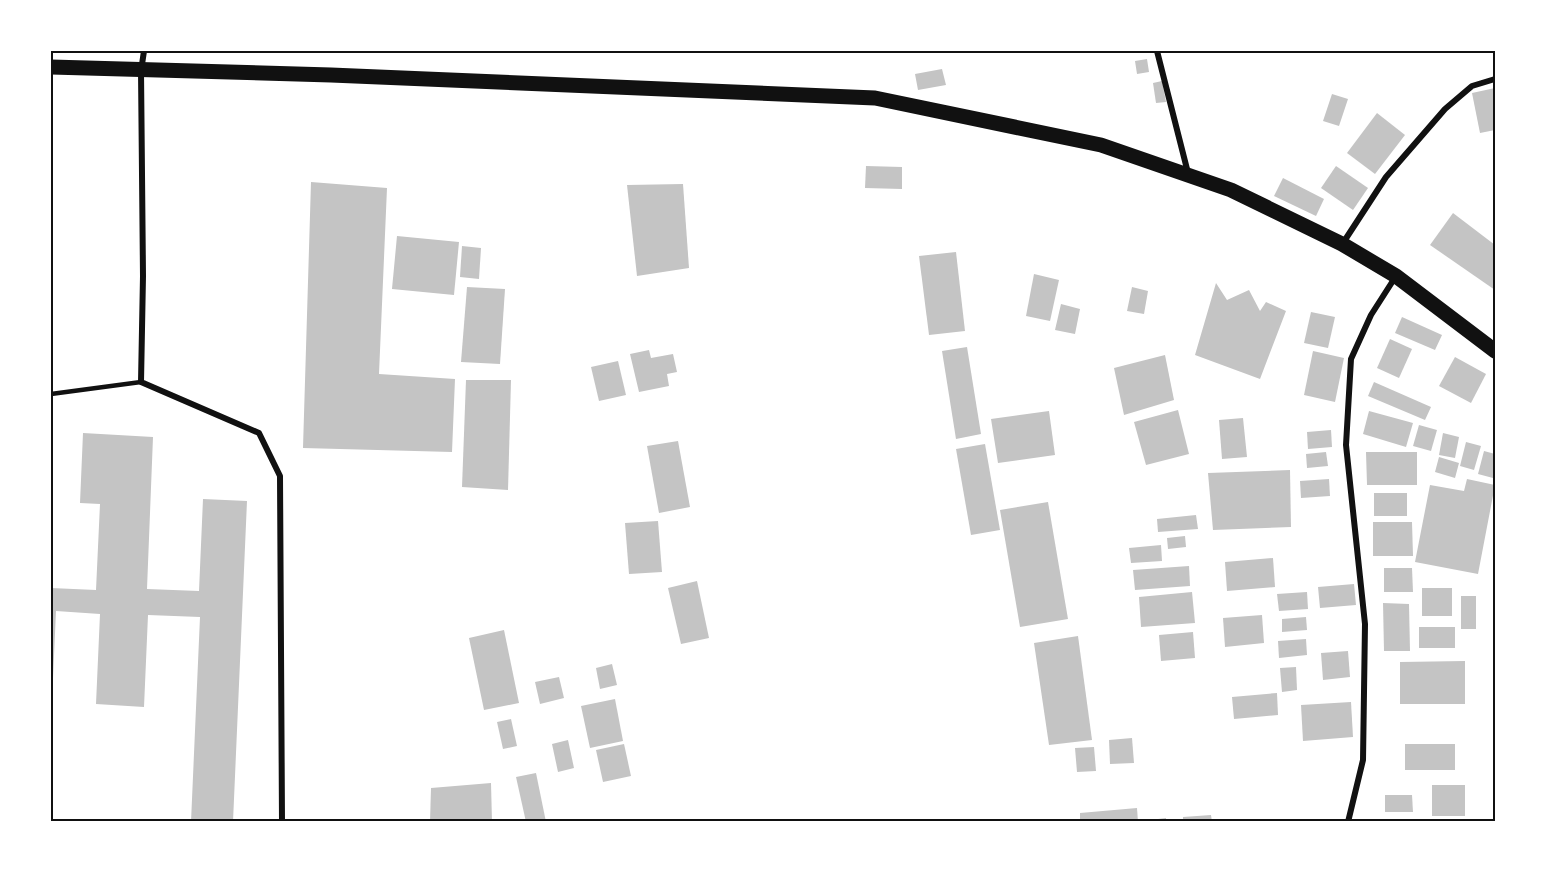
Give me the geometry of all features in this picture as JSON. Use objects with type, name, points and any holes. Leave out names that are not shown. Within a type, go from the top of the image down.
[{"type":"main road","points":[[51,67],[331,75],[875,98],[1101,145],[1231,190],[1342,244],[1396,276],[1495,351]]},
{"type":"street","points":[[144,51],[141,71],[143,276],[141,382],[259,433],[280,476],[282,822]]},
{"type":"street","points":[[1157,51],[1189,176]]},
{"type":"street","points":[[1342,244],[1386,177],[1445,109],[1472,86],[1495,79]]},
{"type":"street","points":[[1348,822],[1363,760],[1365,624],[1346,445],[1351,359],[1371,315],[1396,276]]},
{"type":"lane","points":[[51,394],[141,382]]},
{"type":"building","points":[[1147,59],[1149,72],[1137,74],[1135,61]]},
{"type":"building","points":[[942,69],[946,85],[918,90],[915,74]]},
{"type":"building","points":[[1162,81],[1166,102],[1156,103],[1153,83]]},
{"type":"building","points":[[1495,88],[1495,130],[1480,133],[1472,93]]},
{"type":"building","points":[[1332,94],[1348,99],[1339,126],[1323,121]]},
{"type":"building","points":[[1377,113],[1405,135],[1375,174],[1347,153]]},
{"type":"building","points":[[866,166],[902,167],[902,189],[865,188]]},
{"type":"building","points":[[1336,166],[1368,188],[1353,210],[1321,188]]},
{"type":"building","points":[[1283,178],[1324,199],[1316,216],[1274,196]]},
{"type":"building","points":[[311,182],[387,188],[379,374],[455,379],[452,452],[303,448]]},
{"type":"building","points":[[683,184],[689,268],[637,276],[627,185]]},
{"type":"building","points":[[1453,213],[1495,245],[1495,290],[1430,245]]},
{"type":"building","points":[[397,236],[459,242],[454,295],[392,289]]},
{"type":"building","points":[[462,246],[481,248],[479,279],[460,277]]},
{"type":"building","points":[[956,252],[965,331],[929,335],[919,256]]},
{"type":"building","points":[[1034,274],[1059,280],[1050,321],[1026,316]]},
{"type":"building","points":[[1216,283],[1227,300],[1249,290],[1260,311],[1266,302],[1286,311],[1260,379],[1195,355]]},
{"type":"building","points":[[467,287],[505,289],[500,364],[461,362]]},
{"type":"building","points":[[1132,287],[1148,291],[1144,314],[1127,311]]},
{"type":"building","points":[[1061,304],[1080,309],[1075,334],[1055,330]]},
{"type":"building","points":[[1311,312],[1335,317],[1328,348],[1304,343]]},
{"type":"building","points":[[1402,317],[1442,335],[1435,350],[1395,333]]},
{"type":"building","points":[[1390,339],[1412,349],[1399,378],[1377,368]]},
{"type":"building","points":[[967,347],[981,434],[956,439],[942,351]]},
{"type":"building","points":[[649,350],[651,358],[673,354],[677,372],[667,374],[669,386],[639,392],[630,354]]},
{"type":"building","points":[[1313,351],[1344,358],[1335,402],[1304,395]]},
{"type":"building","points":[[1165,355],[1174,400],[1124,415],[1114,368]]},
{"type":"building","points":[[1455,357],[1486,374],[1471,403],[1439,386]]},
{"type":"building","points":[[618,361],[626,395],[599,401],[591,367]]},
{"type":"building","points":[[466,380],[511,380],[508,490],[462,487]]},
{"type":"building","points":[[1374,382],[1431,407],[1425,420],[1368,396]]},
{"type":"building","points":[[1178,410],[1189,454],[1146,465],[1134,422]]},
{"type":"building","points":[[1049,411],[1055,455],[998,463],[991,419]]},
{"type":"building","points":[[1369,411],[1413,423],[1406,447],[1363,434]]},
{"type":"building","points":[[1243,418],[1247,457],[1222,459],[1219,420]]},
{"type":"building","points":[[1419,425],[1437,430],[1431,451],[1413,446]]},
{"type":"building","points":[[1331,430],[1332,447],[1308,449],[1307,432]]},
{"type":"building","points":[[83,433],[153,437],[147,589],[199,591],[203,499],[247,501],[233,822],[191,822],[200,617],[148,615],[144,707],[96,704],[100,614],[56,611],[53,678],[51,678],[51,588],[96,590],[100,504],[80,503]]},
{"type":"building","points":[[1443,433],[1459,437],[1455,458],[1439,455]]},
{"type":"building","points":[[678,441],[690,507],[659,513],[647,446]]},
{"type":"building","points":[[1466,442],[1481,446],[1474,470],[1460,466]]},
{"type":"building","points":[[985,444],[1000,530],[971,535],[956,449]]},
{"type":"building","points":[[1484,451],[1495,454],[1493,478],[1478,474]]},
{"type":"building","points":[[1326,452],[1328,466],[1307,468],[1306,454]]},
{"type":"building","points":[[1366,452],[1417,452],[1417,485],[1367,485]]},
{"type":"building","points":[[1439,457],[1459,463],[1455,478],[1435,472]]},
{"type":"building","points":[[1290,470],[1291,527],[1213,530],[1208,473]]},
{"type":"building","points":[[1329,479],[1330,496],[1301,498],[1300,481]]},
{"type":"building","points":[[1467,479],[1495,485],[1478,574],[1415,562],[1430,485],[1464,491]]},
{"type":"building","points":[[1374,493],[1407,493],[1407,516],[1374,516]]},
{"type":"building","points":[[1048,502],[1068,619],[1020,627],[1000,510]]},
{"type":"building","points":[[1196,515],[1198,529],[1158,532],[1157,519]]},
{"type":"building","points":[[658,521],[662,572],[629,574],[625,523]]},
{"type":"building","points":[[1373,522],[1412,522],[1413,556],[1373,556]]},
{"type":"building","points":[[1185,536],[1186,547],[1168,549],[1167,538]]},
{"type":"building","points":[[1161,545],[1162,561],[1131,563],[1129,548]]},
{"type":"building","points":[[1273,558],[1275,587],[1227,591],[1225,562]]},
{"type":"building","points":[[1189,566],[1190,586],[1135,590],[1133,570]]},
{"type":"building","points":[[1384,568],[1412,568],[1413,592],[1384,592]]},
{"type":"building","points":[[697,581],[709,638],[681,644],[668,588]]},
{"type":"building","points":[[1354,584],[1356,605],[1320,608],[1318,587]]},
{"type":"building","points":[[1422,588],[1452,588],[1452,616],[1422,616]]},
{"type":"building","points":[[1192,592],[1195,623],[1141,627],[1139,597]]},
{"type":"building","points":[[1307,592],[1308,609],[1279,611],[1277,594]]},
{"type":"building","points":[[1461,596],[1476,596],[1476,629],[1461,629]]},
{"type":"building","points":[[1383,603],[1409,604],[1410,651],[1384,651]]},
{"type":"building","points":[[1262,615],[1264,643],[1225,647],[1223,618]]},
{"type":"building","points":[[1306,617],[1307,630],[1282,632],[1282,619]]},
{"type":"building","points":[[1419,627],[1455,627],[1455,648],[1419,648]]},
{"type":"building","points":[[504,630],[519,703],[484,710],[469,638]]},
{"type":"building","points":[[1193,632],[1195,658],[1161,661],[1159,635]]},
{"type":"building","points":[[1078,636],[1092,740],[1049,745],[1034,643]]},
{"type":"building","points":[[1306,639],[1307,655],[1279,658],[1278,641]]},
{"type":"building","points":[[1348,651],[1350,677],[1323,680],[1321,653]]},
{"type":"building","points":[[1465,661],[1465,704],[1400,704],[1400,662]]},
{"type":"building","points":[[612,664],[617,685],[600,689],[596,668]]},
{"type":"building","points":[[1296,667],[1297,690],[1282,692],[1280,668]]},
{"type":"building","points":[[559,677],[564,698],[540,704],[535,682]]},
{"type":"building","points":[[1277,693],[1278,715],[1234,719],[1232,697]]},
{"type":"building","points":[[615,699],[623,741],[590,748],[581,706]]},
{"type":"building","points":[[1351,702],[1353,737],[1303,741],[1301,705]]},
{"type":"building","points":[[511,719],[517,746],[503,749],[497,722]]},
{"type":"building","points":[[1132,738],[1134,763],[1110,764],[1109,740]]},
{"type":"building","points":[[568,740],[574,768],[558,772],[552,744]]},
{"type":"building","points":[[624,744],[631,776],[603,782],[596,750]]},
{"type":"building","points":[[1405,744],[1455,744],[1455,770],[1405,770]]},
{"type":"building","points":[[1094,747],[1096,771],[1077,772],[1075,748]]},
{"type":"building","points":[[536,773],[546,822],[526,822],[516,777]]},
{"type":"building","points":[[491,783],[492,822],[430,822],[431,788]]},
{"type":"building","points":[[1432,785],[1465,785],[1465,816],[1432,816]]},
{"type":"building","points":[[1385,795],[1412,795],[1413,812],[1385,812]]},
{"type":"building","points":[[1137,808],[1138,822],[1080,822],[1080,813]]},
{"type":"building","points":[[1211,815],[1212,822],[1183,822],[1183,817]]},
{"type":"building","points":[[1166,818],[1166,822],[1150,822],[1150,820]]}]
